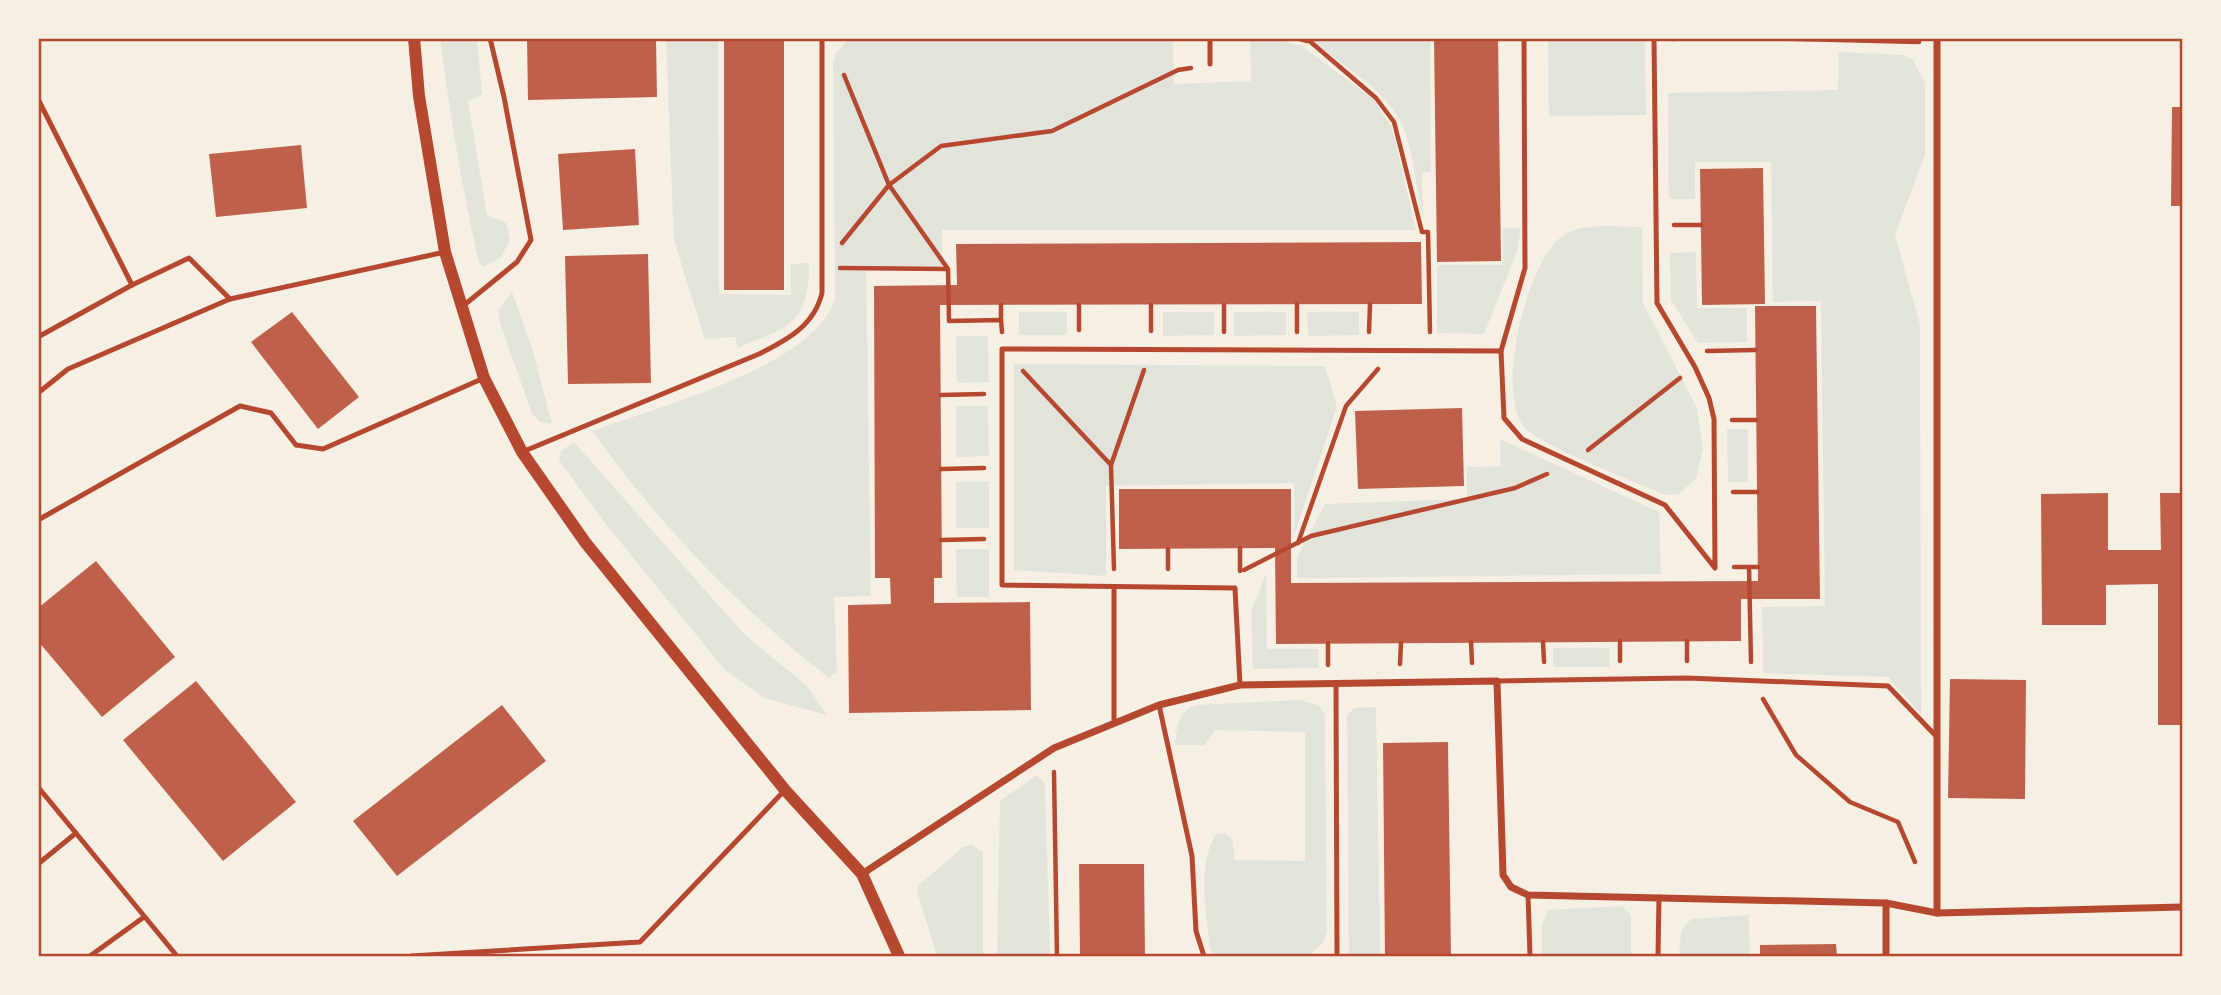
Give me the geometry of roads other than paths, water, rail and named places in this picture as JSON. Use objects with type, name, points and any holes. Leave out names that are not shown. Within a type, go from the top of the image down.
[{"type":"street","points":[[414,38],[419,96],[445,252],[484,379],[522,452],[585,542],[785,790],[862,874],[899,957]]},
{"type":"street","points":[[1937,40],[1937,913]]},
{"type":"street","points":[[862,874],[1054,748],[1114,721],[1159,705],[1240,685],[1497,681],[1503,875],[1511,887],[1528,895],[1886,904],[1937,913],[2182,907]]},
{"type":"street","points":[[1886,904],[1886,957]]},
{"type":"lane","points":[[462,307],[517,262],[531,240],[490,38]]},
{"type":"lane","points":[[522,452],[759,354],[801,329],[819,306],[822,268],[822,38]]},
{"type":"lane","points":[[1210,38],[1210,64]]},
{"type":"lane","points":[[1524,38],[1525,268],[1501,351],[1504,418],[1522,439],[1665,505],[1715,568],[1714,419],[1709,398],[1695,367],[1657,303],[1654,38]]},
{"type":"lane","points":[[38,99],[132,285]]},
{"type":"lane","points":[[38,393],[68,369],[230,299],[445,252]]},
{"type":"lane","points":[[38,337],[132,285],[189,258],[230,299]]},
{"type":"lane","points":[[1240,685],[1235,588],[1002,585],[1002,349],[1501,351]]},
{"type":"lane","points":[[38,520],[240,406],[271,413],[296,446],[323,449],[484,379]]},
{"type":"lane","points":[[1114,588],[1114,721]]},
{"type":"lane","points":[[1497,681],[1752,680],[1888,686],[1935,735]]},
{"type":"lane","points":[[1336,682],[1336,957]]},
{"type":"lane","points":[[1159,705],[1192,856],[1195,931],[1204,957]]},
{"type":"lane","points":[[38,787],[177,957]]},
{"type":"lane","points":[[411,957],[640,943],[785,790]]},
{"type":"lane","points":[[38,864],[76,833]]},
{"type":"lane","points":[[1528,895],[1530,957]]},
{"type":"lane","points":[[1658,957],[1660,897]]},
{"type":"lane","points":[[90,957],[144,916]]}]
